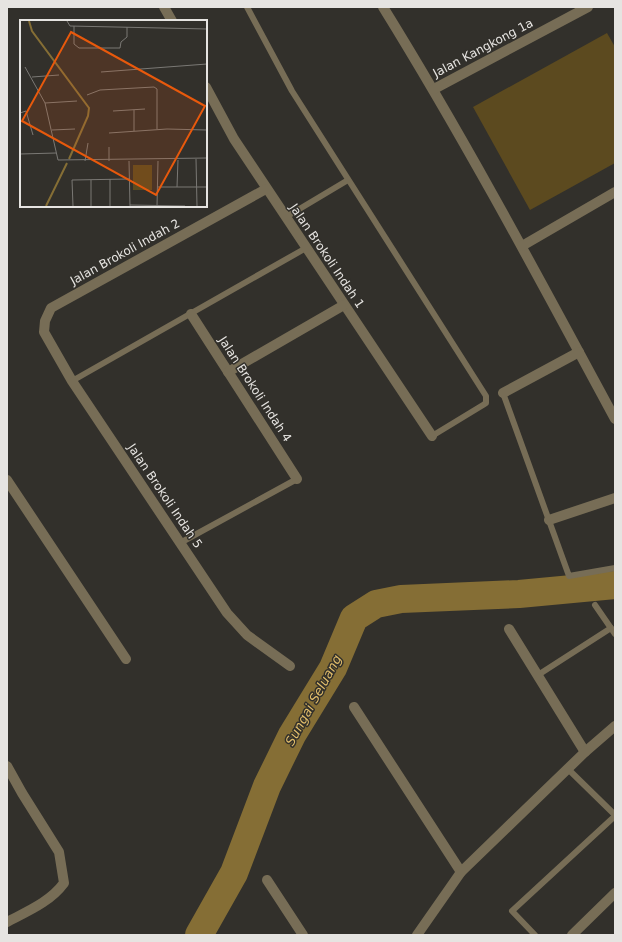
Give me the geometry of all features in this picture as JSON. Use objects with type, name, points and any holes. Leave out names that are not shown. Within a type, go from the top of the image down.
[{"type":"street","points":[[164,7],[171,20]]},
{"type":"street","points":[[382,7],[434,89],[522,246],[615,419]]},
{"type":"street","name":"Jalan Kangkong 1a","points":[[434,89],[571,11],[588,7]]},
{"type":"street","name":"Jalan Brokoli Indah 1","points":[[207,89],[234,139],[432,436]]},
{"type":"street","name":"Jalan Brokoli Indah 2","points":[[45,321],[51,308],[266,188]]},
{"type":"street","points":[[522,246],[615,192]]},
{"type":"street","points":[[228,372],[344,305]]},
{"type":"street","name":"Jalan Brokoli Indah 4","points":[[191,314],[297,479]]},
{"type":"street","name":"Jalan Brokoli Indah 5","points":[[45,321],[44,332],[72,381],[227,613],[247,636],[290,666]]},
{"type":"street","points":[[503,393],[579,352]]},
{"type":"street","points":[[7,480],[126,659]]},
{"type":"street","points":[[549,520],[615,498]]},
{"type":"street","points":[[509,629],[585,752]]},
{"type":"street","points":[[354,707],[461,872]]},
{"type":"street","points":[[417,935],[461,872],[585,752],[615,726]]},
{"type":"street","points":[[7,766],[59,852],[64,883],[57,893],[41,904],[7,922]]},
{"type":"street","points":[[267,880],[303,935]]},
{"type":"street","points":[[572,935],[615,893]]},
{"type":"lane","points":[[247,7],[292,91],[486,396],[486,403],[432,436]]},
{"type":"lane","points":[[286,217],[348,180]]},
{"type":"lane","points":[[72,381],[306,248]]},
{"type":"lane","points":[[503,393],[569,576],[615,568]]},
{"type":"lane","points":[[180,543],[297,479]]},
{"type":"lane","points":[[538,675],[613,631],[596,606]]},
{"type":"lane","points":[[534,935],[512,911],[615,815],[568,769]]},
{"type":"shaded area","points":[[607,33],[615,47],[615,163],[530,210],[473,107]]},
{"type":"waterway","name":"Sungai Seluang","points":[[199,935],[234,873],[267,786],[292,735],[333,668],[354,618],[376,604],[401,599],[519,594],[615,585]]}]
